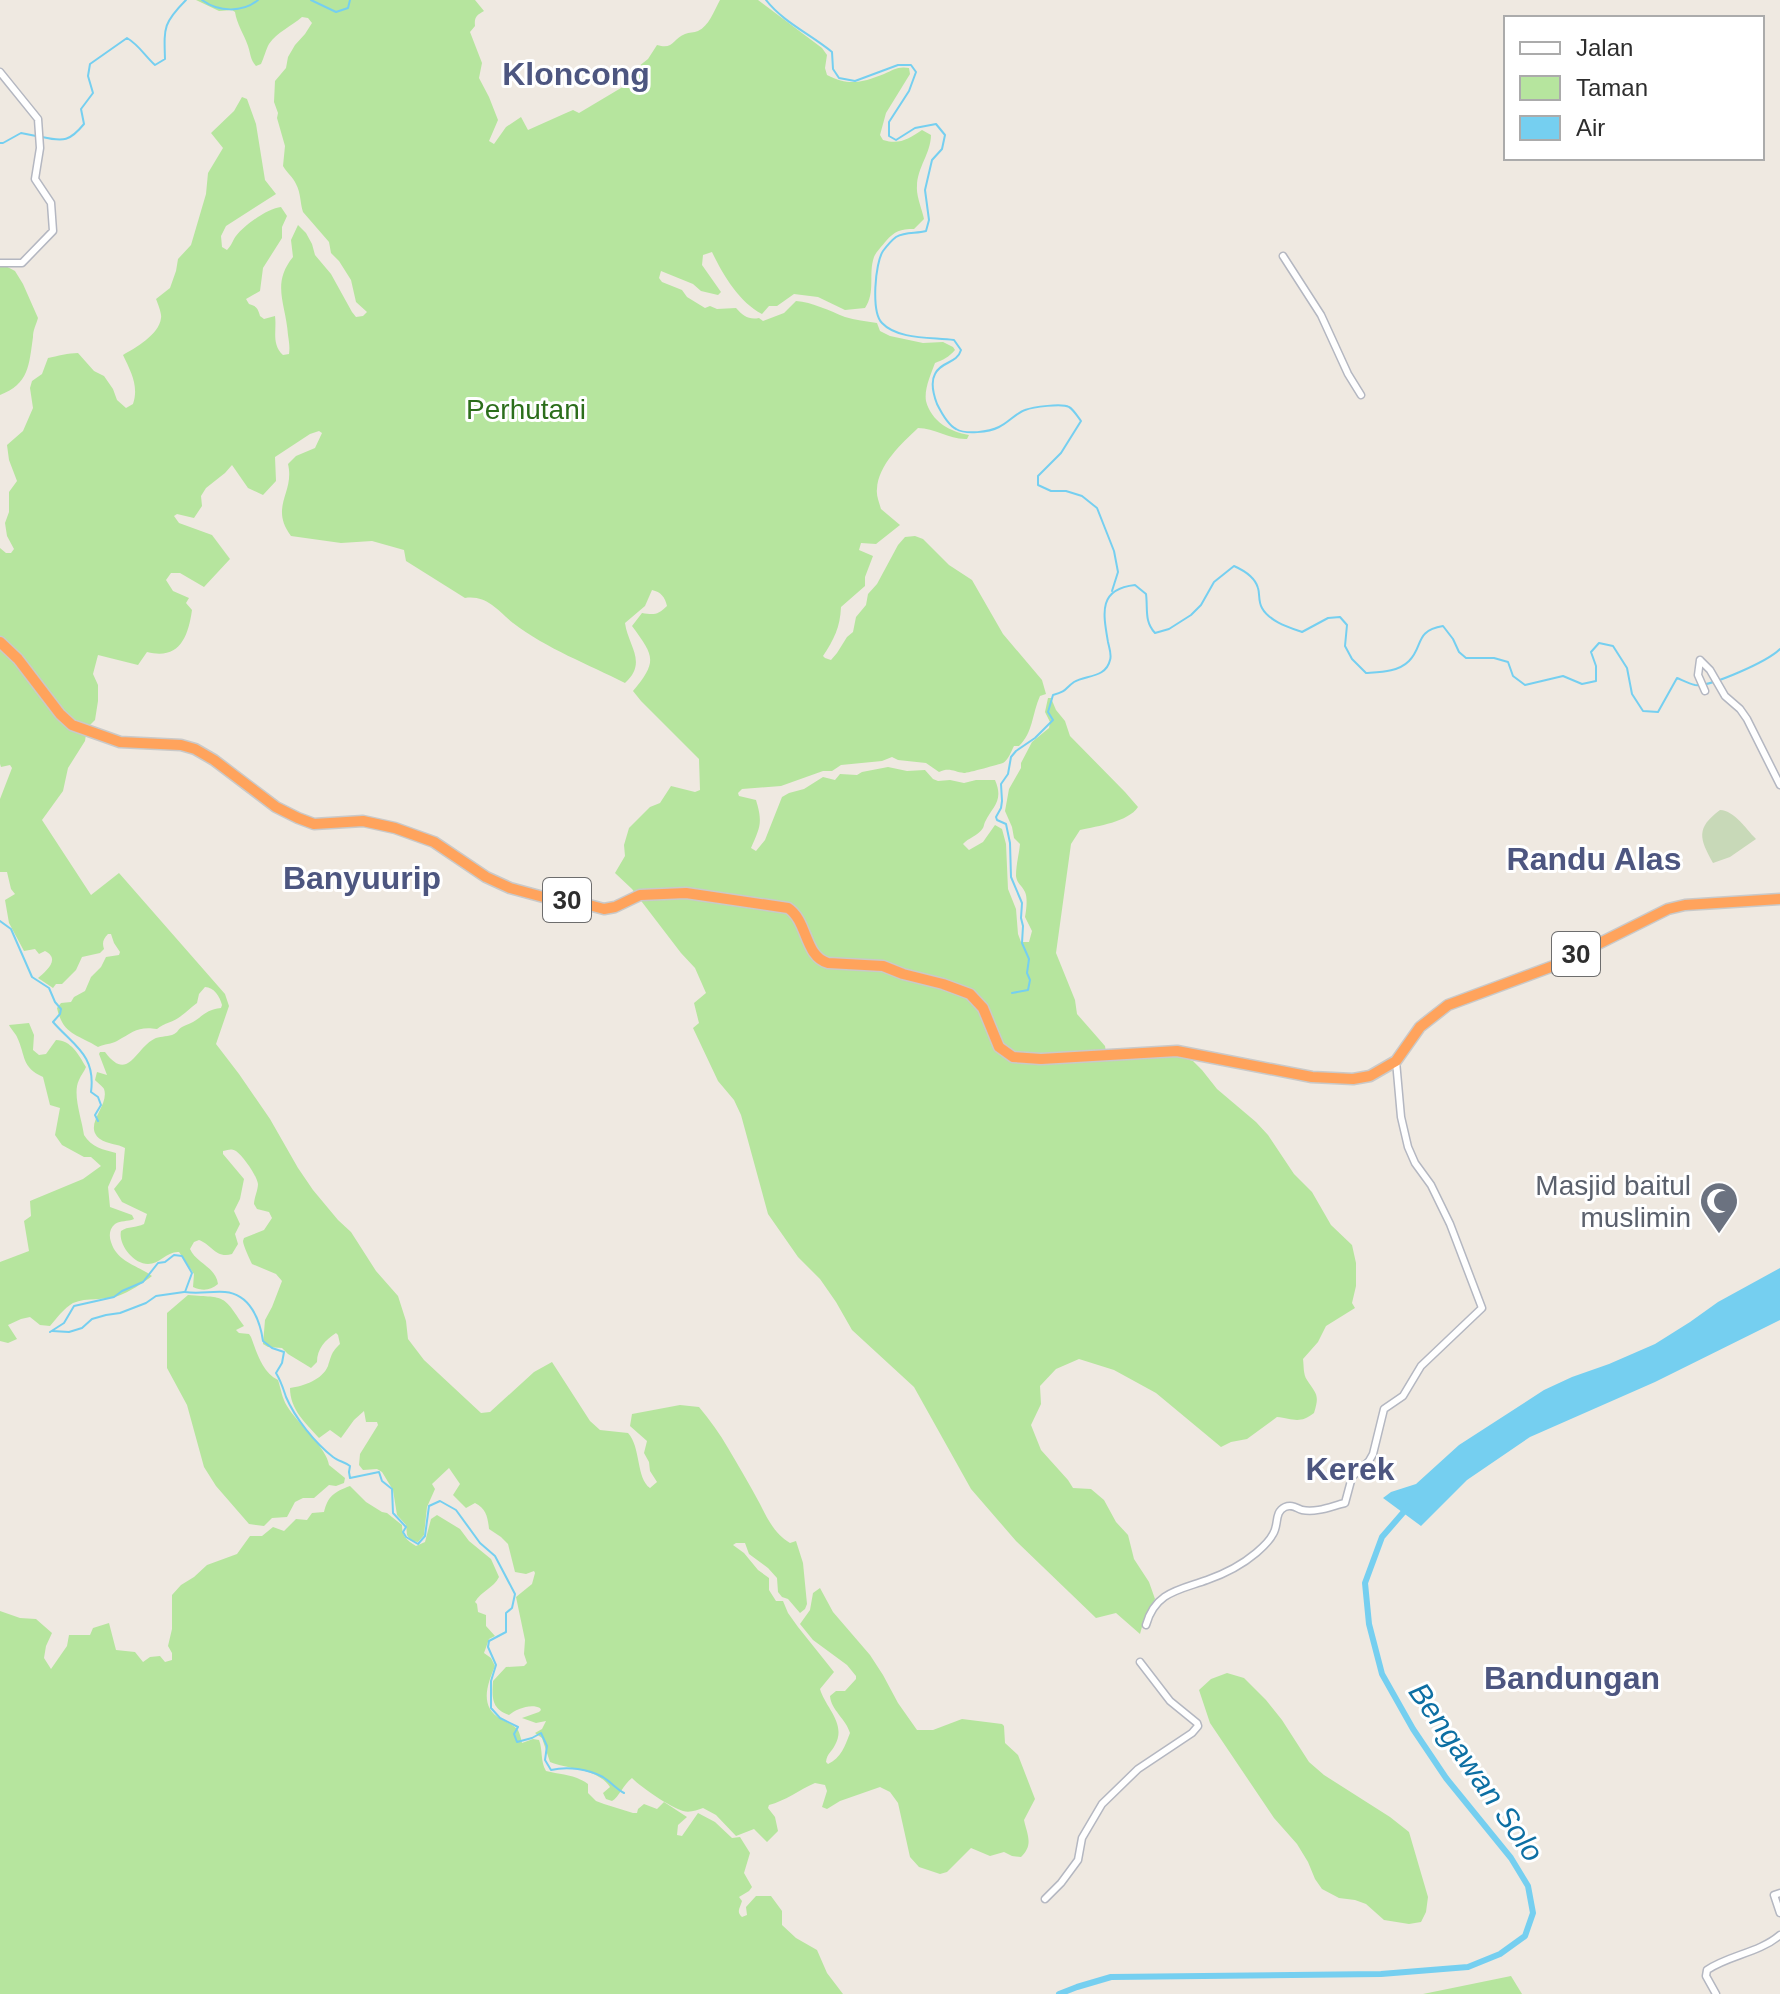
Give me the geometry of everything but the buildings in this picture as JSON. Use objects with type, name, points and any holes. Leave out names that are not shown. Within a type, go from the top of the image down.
[{"type":"highway","name":"30","points":[[0,642],[18,659],[72,725],[120,742],[181,745],[195,749],[276,807],[314,824],[363,821],[395,828],[434,842],[486,877],[510,888],[604,909],[640,895],[686,893],[788,908],[799,918],[815,955],[822,962],[883,966],[970,994],[983,1008],[999,1047],[1013,1057],[1041,1059],[1177,1051],[1305,1076],[1340,1079],[1370,1076],[1396,1061],[1420,1027],[1439,1010],[1556,965],[1668,909],[1696,904],[1780,899]]},
{"type":"street","points":[[0,72],[37,118],[39,161],[35,179],[51,203],[53,231],[22,263],[0,263]]},
{"type":"street","points":[[1283,256],[1321,315],[1361,395]]},
{"type":"street","points":[[1705,691],[1699,679],[1700,660],[1710,670],[1723,693],[1747,719],[1780,785]]},
{"type":"street","points":[[1146,1625],[1153,1607],[1167,1594],[1216,1577],[1255,1554],[1277,1528],[1278,1513],[1283,1508],[1323,1510],[1345,1503],[1352,1477],[1373,1454],[1384,1409],[1403,1396],[1421,1366],[1482,1308],[1450,1224],[1408,1147],[1401,1117],[1396,1061]]},
{"type":"street","points":[[1045,1899],[1078,1860],[1082,1836],[1102,1804],[1127,1778],[1198,1726],[1170,1701],[1140,1662]]},
{"type":"street","points":[[1780,1893],[1774,1895],[1780,1913]]},
{"type":"street","points":[[1716,1994],[1706,1976],[1707,1970],[1780,1935]]},
{"type":"green space","name":"Perhutani","points":[[196,0],[475,0],[484,11],[476,17],[475,26],[470,32],[482,63],[479,78],[498,120],[489,141],[494,144],[506,127],[521,117],[528,130],[573,110],[579,113],[626,85],[629,74],[648,59],[657,45],[670,45],[687,33],[702,29],[720,0],[758,0],[822,48],[827,55],[827,75],[835,78],[849,82],[862,81],[896,69],[909,68],[910,74],[886,113],[880,135],[883,140],[894,142],[922,130],[931,135],[917,186],[924,219],[914,229],[895,233],[876,253],[872,263],[870,296],[865,308],[845,310],[818,297],[794,294],[777,306],[769,306],[762,314],[739,295],[712,252],[703,255],[702,265],[721,292],[718,295],[701,291],[693,284],[661,271],[659,278],[682,290],[687,297],[705,308],[736,308],[746,317],[763,321],[784,313],[796,301],[845,317],[877,323],[880,331],[890,336],[923,343],[943,342],[953,347],[955,350],[950,355],[935,363],[926,401],[932,414],[942,424],[969,435],[967,439],[961,439],[918,428],[886,463],[878,480],[877,496],[881,509],[900,525],[876,544],[861,543],[859,550],[873,556],[865,586],[841,607],[836,633],[823,656],[831,660],[837,653],[853,632],[856,617],[866,605],[868,594],[877,584],[898,545],[905,537],[915,536],[923,539],[949,565],[972,580],[1003,634],[1042,680],[1046,694],[1040,696],[1024,741],[1014,746],[1003,763],[964,773],[939,772],[926,763],[892,757],[882,761],[841,765],[832,771],[823,771],[781,786],[742,789],[739,796],[756,800],[760,820],[751,848],[756,851],[765,840],[782,797],[804,789],[823,777],[835,780],[840,774],[857,775],[888,767],[907,771],[925,770],[938,781],[964,783],[995,780],[998,793],[996,803],[981,831],[963,844],[969,850],[983,842],[995,825],[1002,829],[1006,844],[1008,889],[1016,909],[1018,934],[1021,942],[1029,942],[1032,931],[1025,917],[1026,895],[1016,876],[1020,844],[1014,838],[1005,811],[1009,789],[1032,742],[1049,728],[1050,722],[1045,712],[1048,698],[1051,698],[1070,736],[1138,807],[1120,820],[1080,830],[1071,844],[1056,953],[1075,1000],[1077,1014],[1105,1046],[1107,1058],[1177,1056],[1193,1061],[1217,1089],[1268,1135],[1294,1174],[1312,1192],[1331,1225],[1352,1245],[1356,1263],[1352,1303],[1355,1308],[1326,1326],[1318,1342],[1303,1359],[1305,1375],[1317,1398],[1314,1413],[1304,1419],[1277,1417],[1247,1439],[1221,1447],[1156,1393],[1114,1370],[1079,1359],[1056,1369],[1040,1386],[1041,1404],[1031,1425],[1041,1450],[1073,1488],[1091,1489],[1104,1500],[1116,1522],[1128,1535],[1134,1559],[1149,1582],[1155,1599],[1145,1616],[1140,1634],[1116,1613],[1096,1618],[1016,1541],[971,1489],[914,1387],[852,1330],[820,1279],[798,1257],[768,1214],[741,1115],[734,1100],[718,1081],[693,1028],[699,1023],[694,1003],[706,993],[695,968],[632,889],[615,873],[625,856],[624,845],[629,828],[650,807],[660,803],[671,786],[695,792],[700,790],[699,759],[633,691],[646,672],[650,658],[632,626],[642,613],[656,614],[667,606],[660,594],[652,590],[645,606],[625,623],[636,661],[632,675],[625,683],[540,641],[486,601],[465,598],[406,561],[404,550],[372,541],[341,543],[291,536],[282,516],[288,464],[296,456],[315,448],[322,433],[310,434],[275,457],[276,481],[263,495],[248,488],[232,465],[206,488],[201,496],[202,506],[194,518],[174,516],[179,523],[212,535],[230,559],[204,587],[180,573],[171,573],[166,580],[173,591],[189,598],[186,603],[192,610],[188,630],[174,650],[158,654],[147,652],[138,665],[98,655],[93,674],[98,685],[95,720],[87,728],[85,741],[68,768],[63,791],[42,820],[91,895],[119,873],[225,994],[229,1006],[216,1044],[270,1119],[313,1190],[351,1232],[376,1271],[398,1296],[408,1339],[424,1360],[481,1413],[490,1412],[534,1372],[552,1362],[590,1421],[600,1430],[628,1433],[635,1446],[642,1477],[650,1488],[657,1482],[644,1453],[647,1441],[630,1426],[632,1414],[680,1405],[699,1407],[725,1443],[772,1526],[790,1543],[796,1541],[803,1563],[807,1604],[800,1613],[778,1592],[777,1578],[749,1554],[745,1543],[733,1545],[769,1578],[769,1590],[776,1601],[783,1601],[798,1627],[834,1672],[820,1689],[838,1730],[838,1737],[826,1762],[828,1764],[839,1755],[850,1733],[830,1696],[836,1691],[845,1691],[856,1676],[847,1665],[813,1640],[800,1624],[810,1610],[813,1593],[820,1588],[833,1612],[870,1655],[917,1730],[933,1730],[962,1719],[1004,1726],[1005,1743],[1018,1755],[1035,1799],[1024,1820],[1028,1844],[1021,1857],[1004,1852],[990,1856],[971,1848],[947,1872],[940,1874],[919,1867],[910,1857],[898,1803],[890,1792],[880,1787],[840,1801],[827,1809],[822,1807],[827,1791],[825,1785],[815,1783],[769,1805],[778,1831],[767,1842],[754,1829],[736,1836],[716,1815],[703,1808],[688,1812],[677,1809],[632,1778],[612,1801],[606,1799],[603,1793],[610,1787],[598,1776],[550,1762],[542,1738],[535,1733],[542,1729],[546,1721],[536,1723],[522,1718],[539,1712],[540,1708],[524,1707],[509,1715],[496,1706],[493,1697],[493,1681],[506,1667],[527,1663],[516,1597],[532,1584],[534,1571],[526,1574],[515,1572],[508,1544],[489,1529],[482,1508],[475,1503],[466,1508],[453,1495],[460,1484],[449,1468],[432,1484],[435,1489],[427,1507],[424,1535],[418,1542],[411,1541],[406,1525],[397,1515],[393,1490],[382,1472],[377,1469],[363,1470],[359,1465],[360,1454],[377,1422],[366,1422],[364,1411],[341,1438],[330,1430],[319,1438],[300,1416],[290,1388],[307,1384],[322,1375],[340,1344],[338,1335],[336,1333],[322,1345],[317,1362],[311,1368],[282,1348],[263,1344],[265,1320],[282,1281],[276,1274],[252,1264],[244,1246],[244,1238],[264,1230],[272,1218],[269,1212],[257,1209],[254,1204],[258,1184],[242,1157],[234,1150],[223,1151],[244,1179],[234,1211],[240,1224],[235,1234],[238,1244],[232,1254],[226,1255],[199,1240],[190,1249],[214,1273],[218,1284],[206,1290],[193,1287],[194,1274],[179,1252],[148,1264],[137,1261],[124,1247],[121,1231],[144,1224],[147,1214],[122,1202],[114,1189],[122,1179],[125,1148],[103,1141],[95,1134],[95,1122],[105,1095],[104,1089],[95,1080],[97,1072],[107,1075],[99,1054],[105,1052],[113,1061],[126,1064],[154,1039],[174,1034],[222,1005],[216,993],[205,987],[197,1003],[175,1020],[157,1029],[136,1030],[98,1047],[67,1029],[57,1008],[85,991],[106,957],[119,955],[111,934],[105,938],[104,949],[100,953],[82,957],[76,970],[53,988],[38,978],[52,961],[50,954],[45,951],[39,954],[35,949],[24,951],[9,923],[5,900],[15,894],[7,872],[0,872],[0,799],[12,768],[10,765],[1,767],[0,764],[0,548],[6,553],[14,549],[5,523],[9,512],[9,492],[17,481],[7,445],[23,431],[33,408],[32,381],[42,374],[48,358],[78,353],[94,371],[104,376],[117,400],[126,408],[133,404],[135,385],[123,355],[146,340],[159,324],[161,314],[156,299],[170,288],[178,259],[191,245],[206,194],[208,173],[223,148],[211,133],[234,111],[242,97],[247,99],[256,124],[265,180],[276,194],[226,226],[221,236],[222,247],[227,250],[242,229],[269,211],[281,207],[287,216],[282,227],[282,238],[263,268],[260,291],[246,299],[264,319],[275,316],[277,346],[283,355],[289,354],[281,285],[286,267],[293,257],[291,240],[298,225],[306,233],[315,255],[331,274],[352,312],[356,317],[367,312],[356,302],[351,280],[331,253],[329,242],[303,212],[298,187],[283,166],[285,146],[274,102],[275,81],[286,68],[295,45],[312,23],[302,17],[280,33],[269,44],[261,64],[256,66],[235,12],[219,11]]},
{"type":"green space","points":[[0,263],[15,271],[38,318],[26,372],[17,385],[0,395]]},
{"type":"green space","points":[[1720,810],[1735,817],[1756,839],[1730,857],[1713,863],[1702,834],[1707,822]]},
{"type":"green space","points":[[29,1023],[34,1035],[33,1050],[39,1055],[46,1054],[56,1040],[61,1041],[74,1049],[86,1067],[77,1086],[84,1135],[94,1145],[116,1153],[116,1169],[108,1187],[110,1207],[132,1215],[134,1219],[113,1226],[111,1242],[123,1259],[152,1276],[118,1296],[73,1303],[50,1326],[40,1325],[30,1317],[8,1325],[17,1339],[8,1343],[0,1341],[0,1262],[29,1251],[24,1221],[31,1216],[30,1201],[83,1179],[101,1166],[91,1157],[84,1157],[62,1145],[55,1135],[60,1108],[50,1105],[43,1077],[27,1065],[17,1036],[9,1025]]},
{"type":"green space","points":[[188,1295],[217,1298],[227,1303],[244,1326],[236,1330],[249,1334],[264,1367],[278,1380],[287,1406],[323,1451],[329,1465],[345,1478],[344,1483],[329,1485],[314,1498],[295,1502],[287,1517],[272,1518],[264,1526],[249,1524],[216,1486],[204,1467],[187,1405],[167,1368],[167,1313]]},
{"type":"green space","points":[[350,1486],[366,1502],[402,1525],[405,1537],[416,1546],[425,1542],[431,1519],[437,1515],[460,1529],[491,1559],[499,1577],[475,1602],[478,1612],[486,1615],[486,1626],[495,1636],[489,1639],[484,1653],[495,1666],[487,1702],[494,1714],[518,1730],[522,1743],[539,1740],[546,1771],[583,1781],[588,1784],[588,1793],[596,1801],[633,1813],[637,1813],[644,1804],[657,1809],[664,1802],[687,1817],[678,1825],[677,1835],[682,1836],[698,1813],[715,1822],[732,1838],[740,1837],[750,1853],[744,1873],[752,1887],[739,1897],[742,1901],[740,1915],[747,1915],[746,1907],[756,1896],[771,1896],[782,1911],[782,1925],[796,1938],[817,1950],[827,1973],[843,1994],[0,1994],[0,1611],[20,1618],[36,1619],[52,1633],[44,1658],[51,1669],[67,1646],[69,1635],[90,1635],[93,1628],[109,1623],[116,1650],[135,1652],[143,1662],[160,1656],[165,1662],[172,1660],[168,1646],[172,1629],[172,1595],[181,1585],[207,1565],[237,1554],[250,1536],[262,1536],[273,1527],[284,1531],[296,1519],[307,1520],[312,1513],[324,1512],[332,1495]]},
{"type":"green space","points":[[1227,1673],[1244,1678],[1266,1700],[1309,1762],[1409,1832],[1428,1897],[1421,1922],[1409,1924],[1384,1920],[1366,1904],[1339,1898],[1322,1889],[1297,1844],[1274,1818],[1210,1723],[1199,1690],[1211,1679]]},
{"type":"green space","points":[[1511,1976],[1522,1994],[1423,1994]]},
{"type":"water","points":[[1780,1268],[1780,1320],[1655,1382],[1530,1437],[1467,1480],[1421,1526],[1383,1498],[1416,1484],[1459,1445],[1544,1390],[1655,1344],[1718,1302]]},
{"type":"waterway","points":[[42,137],[66,139],[84,124],[81,109],[93,93],[88,76],[90,64],[127,38],[155,65],[165,59],[166,26],[186,0]]},
{"type":"waterway","points":[[202,0],[215,7],[230,9],[245,7],[258,0]]},
{"type":"waterway","points":[[311,0],[336,12],[348,8],[350,0]]},
{"type":"waterway","points":[[766,0],[832,52],[833,69],[839,78],[855,81],[898,65],[911,65],[916,72],[909,91],[889,122],[889,136],[896,140],[915,128],[936,124],[945,135],[942,149],[932,160],[925,190],[929,220],[926,231],[896,237],[880,257],[875,287],[879,317],[882,323],[897,332],[954,340],[961,350],[959,355],[941,367],[933,381],[937,404],[948,421],[960,431],[989,430],[1029,409],[1054,405],[1074,411],[1081,421],[1061,453],[1038,476],[1038,485],[1051,491],[1082,496],[1097,508],[1114,551],[1118,572],[1112,591]]},
{"type":"waterway","points":[[0,143],[21,133],[36,136]]},
{"type":"waterway","points":[[1012,993],[1028,990],[1029,959],[1022,943],[1022,903],[1011,877],[1006,824],[996,817],[1001,808],[1001,784],[1008,774],[1011,757],[1053,720],[1048,712],[1053,695],[1074,682],[1100,673],[1108,666],[1111,656],[1105,621],[1106,604],[1109,597],[1123,587],[1135,585],[1146,594],[1148,619],[1155,633],[1169,629],[1191,615],[1201,605],[1214,582],[1234,566],[1254,580],[1262,608],[1279,623],[1302,632],[1328,618],[1340,617],[1347,625],[1345,646],[1352,659],[1366,673],[1389,671],[1405,665],[1414,655],[1423,635],[1443,626],[1466,658],[1494,658],[1508,662],[1513,676],[1525,685],[1563,676],[1582,684],[1596,681],[1596,666],[1591,652],[1599,643],[1613,646],[1627,668],[1632,694],[1643,711],[1658,712],[1677,678],[1703,685],[1752,666],[1780,649]]},
{"type":"waterway","points":[[0,921],[11,929],[32,977],[49,988],[61,1009],[53,1022],[87,1060],[92,1079],[91,1092],[98,1097],[101,1105],[95,1115],[98,1121]]},
{"type":"waterway","points":[[50,1332],[64,1323],[74,1306],[114,1297],[143,1282],[158,1263],[174,1255],[182,1256],[192,1273],[185,1292],[225,1292],[241,1298],[252,1309],[263,1341],[284,1352],[276,1373],[300,1422],[326,1451],[350,1466],[350,1478],[379,1472],[382,1481],[392,1489],[393,1513],[406,1527],[403,1532],[406,1537],[418,1544],[425,1536],[429,1506],[440,1501],[456,1510],[480,1543],[495,1556],[515,1594],[512,1608],[506,1613],[506,1632],[489,1641],[488,1647],[496,1665],[491,1681],[491,1708],[500,1718],[518,1727],[514,1734],[517,1742],[541,1733],[547,1746],[545,1760],[551,1770],[571,1768],[591,1772],[624,1793]]},
{"type":"waterway","points":[[52,1331],[69,1332],[82,1328],[92,1319],[120,1313],[156,1296],[184,1292]]},
{"type":"waterway","name":"Bengawan Solo","points":[[1059,1994],[1111,1977],[1381,1974],[1468,1967],[1500,1954],[1525,1936],[1533,1913],[1528,1886],[1511,1858],[1446,1778],[1413,1729],[1382,1674],[1369,1624],[1365,1583],[1382,1537],[1408,1507]]},
{"type":"place","name":"Masjid baitul muslimin","points":[[1719,1235]]},
{"type":"district","name":"Kloncong","points":[[576,74]]},
{"type":"district","name":"Randu Alas","points":[[1594,859]]},
{"type":"district","name":"Banyuurip","points":[[362,878]]},
{"type":"district","name":"Kerek","points":[[1350,1469]]},
{"type":"district","name":"Bandungan","points":[[1572,1678]]}]
